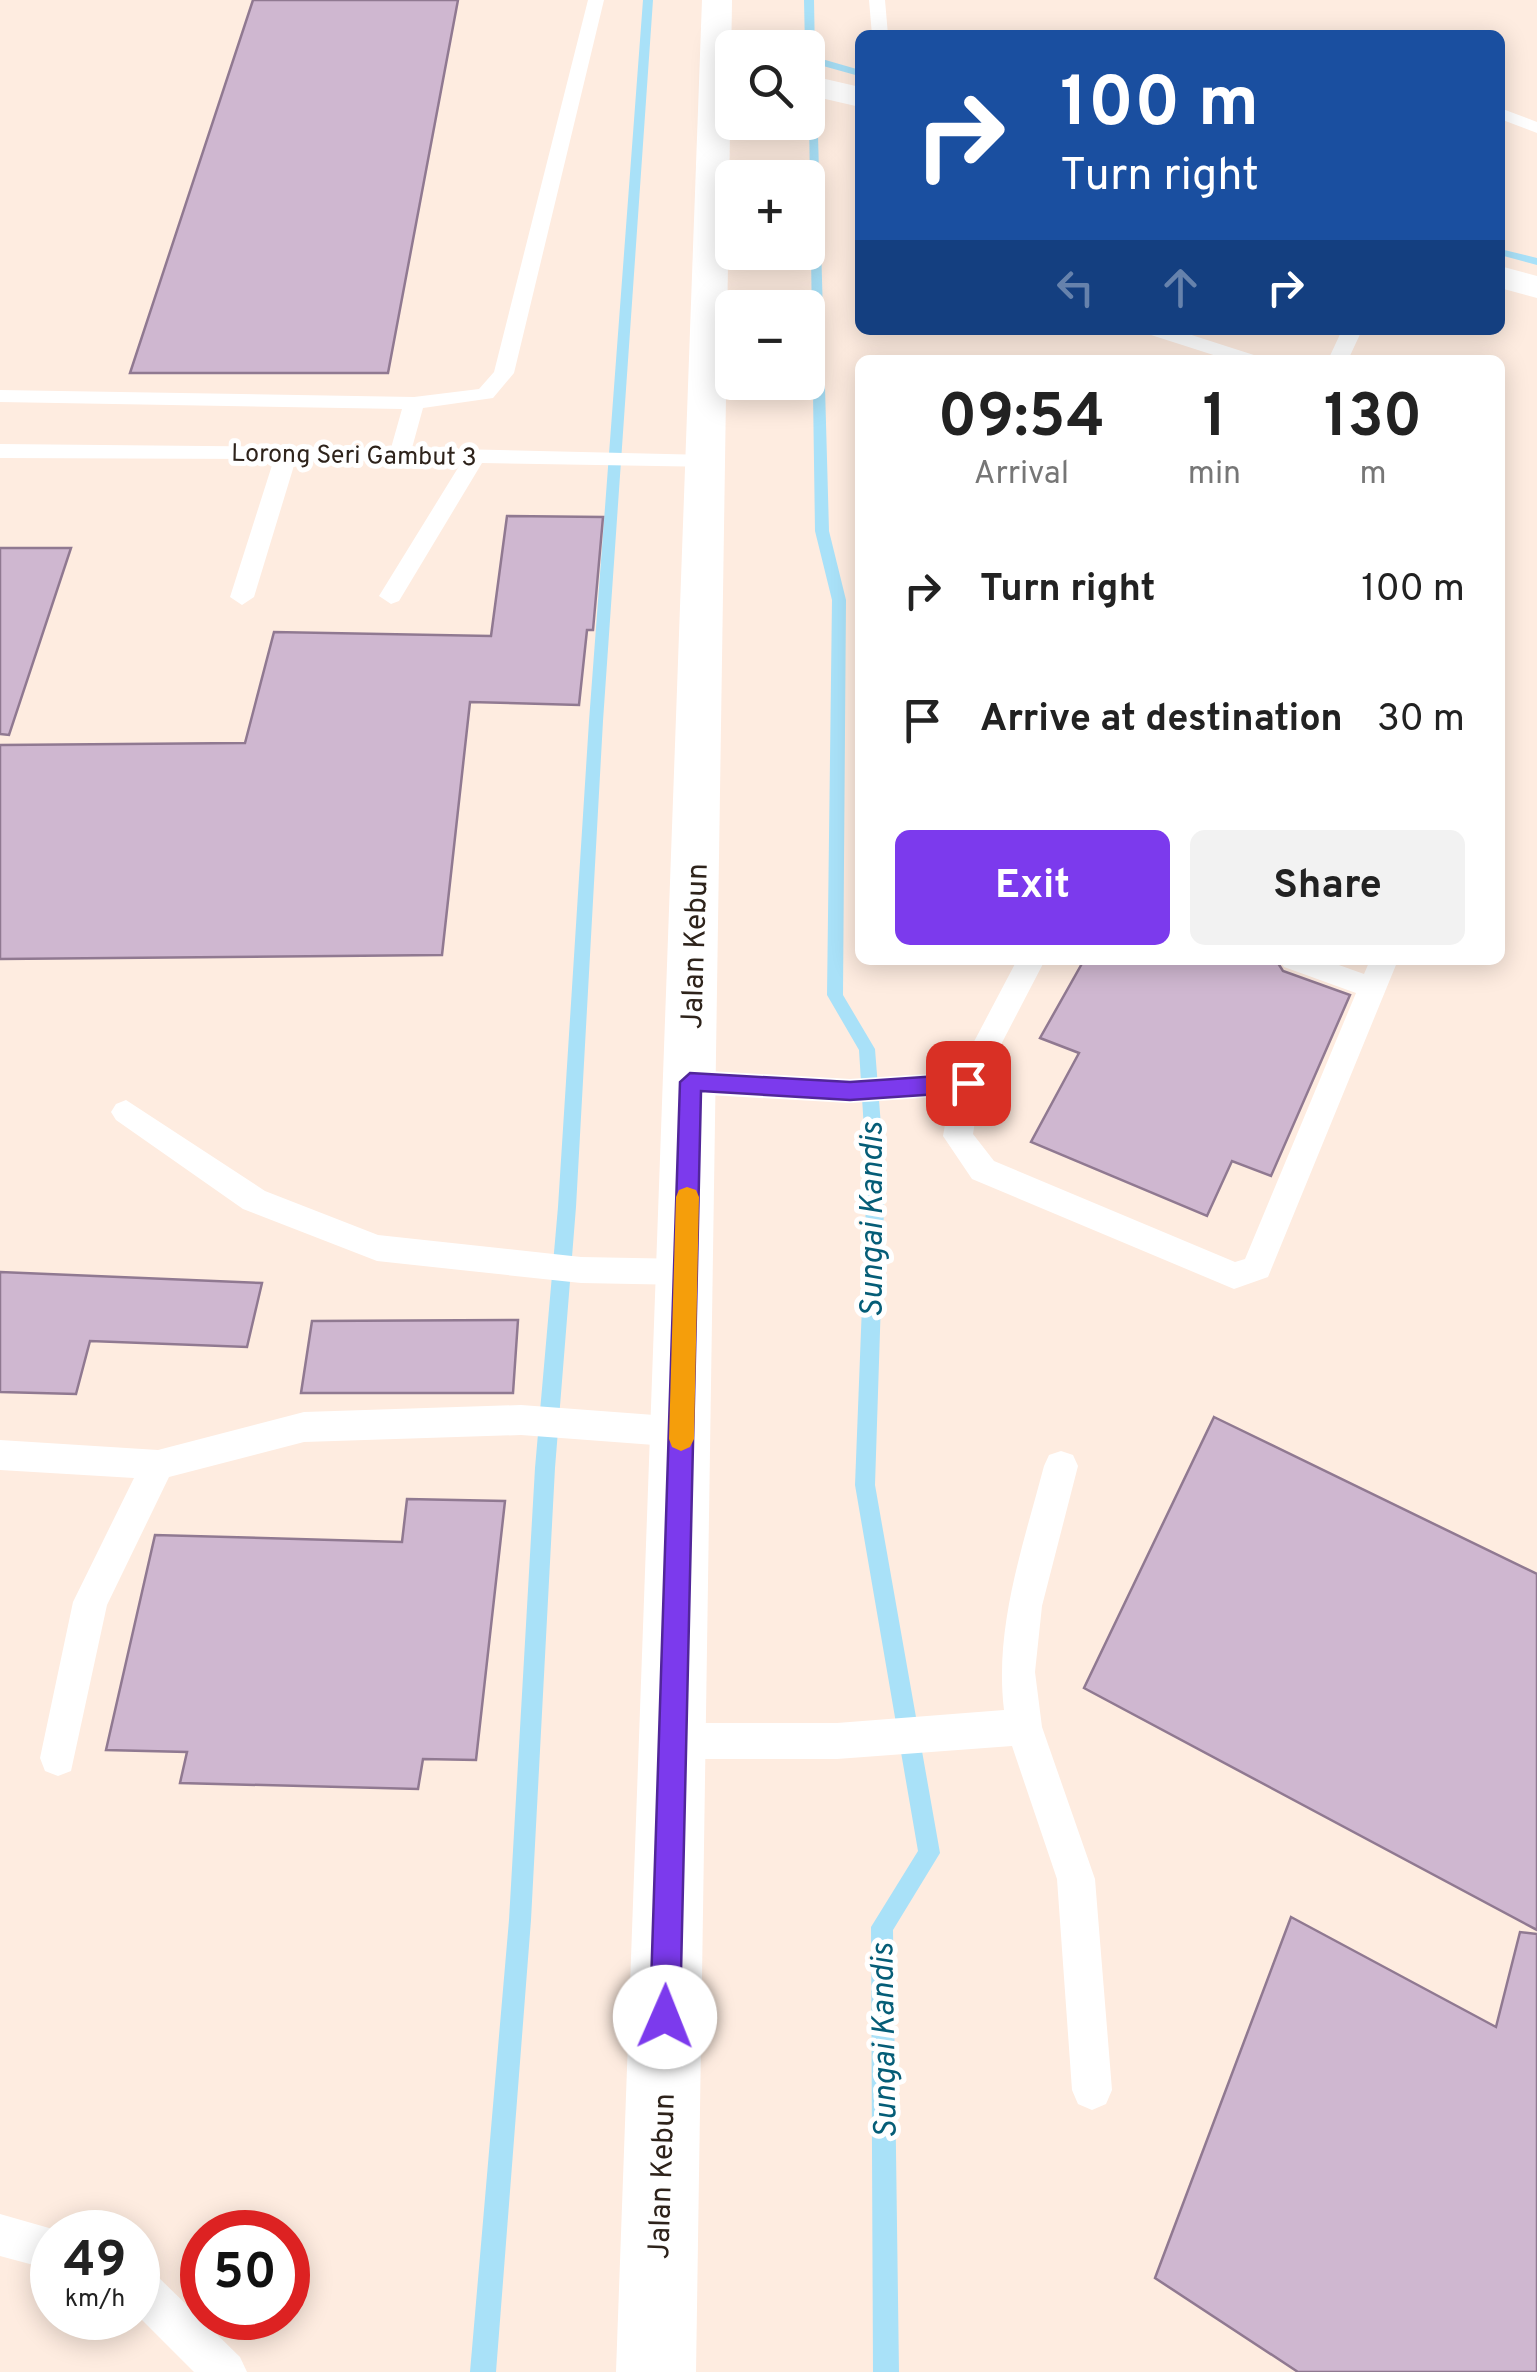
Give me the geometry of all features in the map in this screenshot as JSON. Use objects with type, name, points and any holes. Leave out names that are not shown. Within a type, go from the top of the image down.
[{"type":"main road","name":"Jalan Kebun","points":[[717,0],[720,30]]},
{"type":"main road","points":[[825,89],[851,95]]},
{"type":"main road","name":"Jalan Kebun","points":[[656,2372],[708,462],[721,140]]},
{"type":"main road","points":[[1505,278],[1537,288]]},
{"type":"lane","points":[[0,396],[414,403],[486,394],[504,373],[596,0]]},
{"type":"lane","points":[[877,0],[880,30]]},
{"type":"lane","points":[[1505,115],[1537,128]]},
{"type":"lane","points":[[1170,335],[1234,355]]},
{"type":"lane","points":[[400,454],[414,403]]},
{"type":"lane","name":"Lorong Seri Gambut 3","points":[[0,450],[708,462]]},
{"type":"lane","points":[[242,597],[287,452]]},
{"type":"lane","points":[[390,596],[476,457]]},
{"type":"lane","points":[[1028,965],[968,1083],[958,1136],[983,1170],[1234,1276],[1257,1268],[1382,965]]},
{"type":"lane","points":[[1308,965],[1372,988]]},
{"type":"lane","points":[[690,1082],[850,1091],[968,1083]]},
{"type":"lane","points":[[126,1112],[254,1200],[377,1248],[581,1270],[686,1272]]},
{"type":"lane","points":[[0,1455],[158,1464],[304,1427],[521,1420],[681,1432]]},
{"type":"lane","points":[[58,1758],[90,1602],[158,1464]]},
{"type":"lane","points":[[1061,1466],[1025,1606],[1018,1672],[1024,1727],[1076,1879],[1092,2090]]},
{"type":"lane","points":[[672,1741],[838,1741],[1024,1727]]},
{"type":"lane","points":[[0,2235],[30,2243]]},
{"type":"lane","points":[[160,2308],[226,2372]]},
{"type":"building","points":[[253,0],[458,0],[388,373],[130,373]]},
{"type":"building","points":[[507,516],[603,517],[593,630],[587,630],[579,705],[470,702],[442,955],[0,959],[0,745],[245,743],[274,632],[491,636]]},
{"type":"building","points":[[0,548],[71,548],[9,735],[0,734]]},
{"type":"building","points":[[1081,965],[1279,965],[1283,971],[1350,995],[1271,1176],[1232,1161],[1207,1216],[1031,1142],[1079,1053],[1040,1038]]},
{"type":"building","points":[[0,1272],[262,1283],[247,1347],[90,1341],[76,1394],[0,1392]]},
{"type":"building","points":[[518,1320],[513,1393],[301,1393],[312,1321]]},
{"type":"building","points":[[1214,1417],[1537,1574],[1537,1930],[1084,1688]]},
{"type":"building","points":[[407,1499],[505,1501],[476,1760],[423,1759],[418,1789],[180,1783],[187,1752],[106,1750],[155,1535],[402,1542]]},
{"type":"building","points":[[1291,1917],[1496,2027],[1520,1932],[1537,1934],[1537,2372],[1298,2372],[1155,2278]]},
{"type":"waterway","points":[[483,2372],[520,1920],[545,1468],[567,1207],[596,721],[648,0]]},
{"type":"waterway","name":"Sungai Kandis","points":[[809,0],[810,30]]},
{"type":"waterway","points":[[825,63],[855,72]]},
{"type":"waterway","name":"Sungai Kandis","points":[[812,140],[822,531],[839,600],[835,995],[867,1049],[876,1177],[865,1485],[929,1853],[882,1927],[886,2372]]},
{"type":"waterway","points":[[1505,253],[1537,262]]},
{"type":"slow traffic","points":[[681,1439],[687,1197]]},
{"type":"route","points":[[665,2017],[690,1082],[850,1091],[968,1083]]}]
